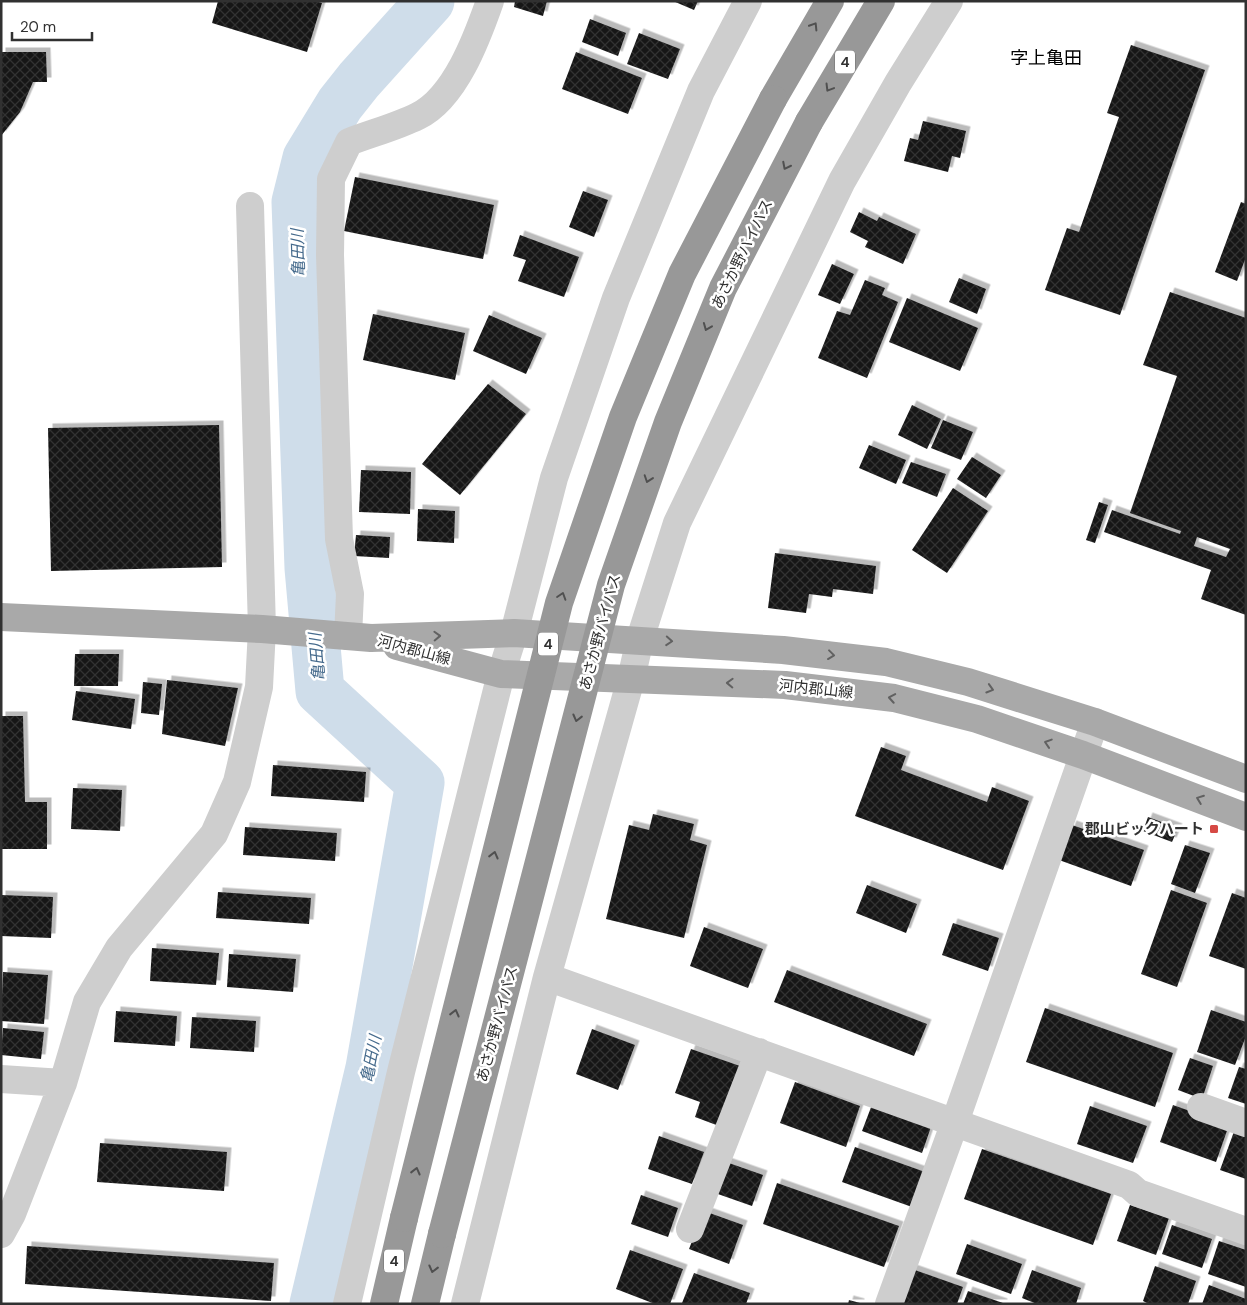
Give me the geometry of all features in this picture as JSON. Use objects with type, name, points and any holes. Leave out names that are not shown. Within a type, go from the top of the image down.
[{"type":"highway","name":"4","points":[[384,1304],[404,1218],[560,603],[623,418],[682,274],[773,99],[830,1]]},
{"type":"highway","name":"あさか野バイパス","points":[[425,1304],[611,585],[668,422],[724,288],[809,122],[881,1]]},
{"type":"main road","name":"河内郡山線","points":[[1,617],[262,629],[359,637],[514,633],[640,639],[782,650],[886,662],[968,682],[1095,722],[1246,779]]},
{"type":"main road","name":"河内郡山線","points":[[359,637],[501,674],[785,685],[894,698],[976,719],[1083,755],[1246,817]]},
{"type":"street","points":[[359,637],[339,539],[330,255],[331,179],[349,142],[419,116],[436,103],[457,77],[480,30],[490,1]]},
{"type":"street","points":[[347,1304],[402,1072],[501,674],[514,633],[554,478],[616,298],[701,91],[748,1]]},
{"type":"street","points":[[465,1304],[547,977],[631,679],[640,639],[677,522],[842,181],[898,82],[949,1]]},
{"type":"street","points":[[1,1234],[12,1214],[63,1082],[87,1002],[120,948],[214,834],[237,782],[259,687],[262,629],[250,206]]},
{"type":"street","points":[[889,1304],[1095,722]]},
{"type":"street","points":[[547,977],[1129,1185],[1138,1193],[1246,1231]]},
{"type":"street","points":[[690,1229],[759,1052]]},
{"type":"street","points":[[1,1079],[63,1082]]},
{"type":"street","points":[[1201,1107],[1246,1123]]},
{"type":"building","points":[[218,1],[315,1],[322,3],[307,52],[212,23]]},
{"type":"building","points":[[515,1],[547,1],[543,16],[514,7]]},
{"type":"building","points":[[673,1],[698,1],[694,10]]},
{"type":"building","points":[[590,19],[626,33],[618,56],[582,42]]},
{"type":"building","points":[[639,33],[680,49],[668,79],[627,64]]},
{"type":"building","points":[[1131,45],[1205,70],[1120,315],[1045,290],[1067,228],[1079,232],[1119,117],[1107,113]]},
{"type":"building","points":[[1,52],[46,52],[47,82],[33,82],[20,112],[1,136]]},
{"type":"building","points":[[576,52],[642,78],[628,114],[562,89]]},
{"type":"building","points":[[923,121],[966,131],[960,158],[952,156],[948,172],[904,161],[910,138],[918,140]]},
{"type":"building","points":[[355,177],[494,205],[483,259],[344,231]]},
{"type":"building","points":[[583,191],[608,200],[594,237],[569,227]]},
{"type":"building","points":[[1241,202],[1246,204],[1246,257],[1237,281],[1215,272]]},
{"type":"building","points":[[859,212],[877,221],[879,217],[916,234],[903,264],[865,247],[868,241],[850,232]]},
{"type":"building","points":[[520,235],[579,257],[564,297],[518,281],[526,260],[513,256]]},
{"type":"building","points":[[832,264],[854,274],[840,304],[818,295]]},
{"type":"building","points":[[959,278],[986,289],[977,314],[949,302]]},
{"type":"building","points":[[865,280],[885,288],[882,295],[898,302],[867,378],[818,358],[837,311],[850,315]]},
{"type":"building","points":[[1170,292],[1246,318],[1246,615],[1201,599],[1211,570],[1104,532],[1112,510],[1180,534],[1181,531],[1130,513],[1177,376],[1143,365]],"holes":[[[1197,537],[1230,549],[1226,557],[1194,546]]]},
{"type":"building","points":[[907,298],[978,328],[960,371],[889,342]]},
{"type":"building","points":[[373,314],[465,333],[455,380],[363,360]]},
{"type":"building","points":[[489,315],[542,338],[526,374],[473,351]]},
{"type":"building","points":[[488,384],[526,414],[460,495],[422,464]]},
{"type":"building","points":[[912,405],[941,419],[927,449],[898,435]]},
{"type":"building","points":[[943,420],[973,432],[961,460],[931,448]]},
{"type":"building","points":[[219,425],[222,567],[51,571],[48,428]]},
{"type":"building","points":[[869,445],[906,460],[896,484],[859,468]]},
{"type":"building","points":[[972,457],[1001,475],[986,498],[957,479]]},
{"type":"building","points":[[911,462],[946,474],[937,497],[902,483]]},
{"type":"building","points":[[361,470],[411,472],[410,514],[359,512]]},
{"type":"building","points":[[953,488],[988,511],[947,573],[912,550]]},
{"type":"building","points":[[1099,502],[1108,505],[1095,543],[1086,540]]},
{"type":"building","points":[[418,509],[455,511],[454,543],[417,541]]},
{"type":"building","points":[[356,535],[390,537],[389,558],[354,556]]},
{"type":"building","points":[[775,553],[876,566],[873,594],[833,589],[832,597],[809,594],[806,613],[768,608]]},
{"type":"building","points":[[75,654],[119,654],[118,686],[74,686]]},
{"type":"building","points":[[167,680],[238,688],[225,746],[162,734]]},
{"type":"building","points":[[143,682],[162,684],[159,715],[141,713]]},
{"type":"building","points":[[76,691],[135,699],[131,729],[72,720]]},
{"type":"building","points":[[1,716],[23,716],[25,802],[47,802],[47,849],[1,849]]},
{"type":"building","points":[[881,747],[906,756],[901,770],[987,802],[992,787],[1029,801],[1003,870],[855,816]]},
{"type":"building","points":[[273,765],[366,772],[364,802],[271,796]]},
{"type":"building","points":[[73,788],[122,790],[120,831],[71,829]]},
{"type":"building","points":[[653,814],[694,824],[690,840],[707,845],[684,938],[606,919],[629,825],[649,830]]},
{"type":"building","points":[[1148,817],[1178,828],[1172,842],[1143,831]]},
{"type":"building","points":[[1072,825],[1144,850],[1131,886],[1059,860]]},
{"type":"building","points":[[245,827],[337,833],[335,861],[243,855]]},
{"type":"building","points":[[1185,845],[1210,853],[1195,893],[1171,884]]},
{"type":"building","points":[[867,885],[917,904],[906,933],[856,913]]},
{"type":"building","points":[[1171,890],[1207,903],[1177,987],[1141,974]]},
{"type":"building","points":[[218,892],[311,898],[309,924],[216,918]]},
{"type":"building","points":[[1232,893],[1246,898],[1246,969],[1209,956]]},
{"type":"building","points":[[1,895],[53,897],[51,938],[1,936]]},
{"type":"building","points":[[953,923],[999,938],[988,971],[942,955]]},
{"type":"building","points":[[704,927],[763,949],[748,988],[690,966]]},
{"type":"building","points":[[152,948],[219,953],[216,985],[150,981]]},
{"type":"building","points":[[229,954],[296,959],[293,992],[227,987]]},
{"type":"building","points":[[787,970],[927,1024],[914,1056],[774,1002]]},
{"type":"building","points":[[3,972],[48,975],[44,1024],[1,1021]]},
{"type":"building","points":[[1045,1008],[1173,1053],[1155,1107],[1026,1062]]},
{"type":"building","points":[[1211,1010],[1246,1022],[1246,1036],[1235,1065],[1197,1052]]},
{"type":"building","points":[[116,1011],[177,1016],[175,1046],[114,1042]]},
{"type":"building","points":[[192,1017],[256,1021],[254,1052],[190,1048]]},
{"type":"building","points":[[3,1028],[44,1032],[41,1059],[1,1055]]},
{"type":"building","points":[[592,1029],[635,1045],[618,1090],[576,1074]]},
{"type":"building","points":[[691,1049],[740,1066],[719,1126],[695,1117],[700,1102],[675,1093]]},
{"type":"building","points":[[1190,1058],[1213,1066],[1202,1099],[1178,1090]]},
{"type":"building","points":[[1239,1067],[1246,1069],[1246,1104],[1228,1098]]},
{"type":"building","points":[[795,1082],[860,1106],[846,1147],[780,1123]]},
{"type":"building","points":[[873,1102],[932,1124],[922,1153],[862,1131]]},
{"type":"building","points":[[1173,1105],[1229,1125],[1216,1162],[1160,1142]]},
{"type":"building","points":[[1090,1106],[1147,1126],[1133,1163],[1077,1144]]},
{"type":"building","points":[[1236,1126],[1246,1130],[1246,1179],[1220,1170]]},
{"type":"building","points":[[659,1136],[704,1152],[692,1184],[648,1169]]},
{"type":"building","points":[[100,1143],[227,1152],[224,1191],[97,1182]]},
{"type":"building","points":[[855,1147],[925,1172],[912,1207],[842,1182]]},
{"type":"building","points":[[982,1149],[1111,1194],[1093,1245],[964,1199]]},
{"type":"building","points":[[726,1162],[763,1175],[752,1206],[715,1193]]},
{"type":"building","points":[[777,1183],[899,1226],[884,1267],[763,1224]]},
{"type":"building","points":[[641,1195],[678,1208],[668,1237],[631,1224]]},
{"type":"building","points":[[1130,1205],[1169,1218],[1156,1255],[1117,1241]]},
{"type":"building","points":[[704,1211],[743,1225],[729,1264],[689,1249]]},
{"type":"building","points":[[1172,1225],[1212,1239],[1202,1268],[1162,1254]]},
{"type":"building","points":[[1219,1241],[1246,1250],[1246,1287],[1208,1274]]},
{"type":"building","points":[[967,1244],[1022,1264],[1011,1294],[956,1274]]},
{"type":"building","points":[[27,1246],[274,1263],[271,1301],[25,1284]]},
{"type":"building","points":[[630,1250],[683,1269],[670,1304],[655,1304],[616,1289]]},
{"type":"building","points":[[1155,1266],[1196,1281],[1188,1304],[1149,1304],[1143,1301]]},
{"type":"building","points":[[912,1269],[963,1287],[957,1304],[901,1304]]},
{"type":"building","points":[[1032,1270],[1081,1288],[1076,1304],[1037,1304],[1022,1298]]},
{"type":"building","points":[[694,1273],[750,1293],[746,1304],[682,1303]]},
{"type":"building","points":[[1209,1285],[1246,1299],[1246,1304],[1202,1304]]},
{"type":"building","points":[[968,1291],[1003,1303],[1003,1304],[963,1304]]},
{"type":"building","points":[[849,1300],[860,1303],[860,1304],[848,1304]]},
{"type":"waterway","name":"亀田川","points":[[314,1304],[370,1068],[420,783],[320,691],[309,568],[296,202],[307,158],[340,104],[430,1]]},
{"type":"place","name":"郡山ビックハート","points":[[1214,829]]},
{"type":"district","name":"字上亀田","points":[[1046,58]]}]
